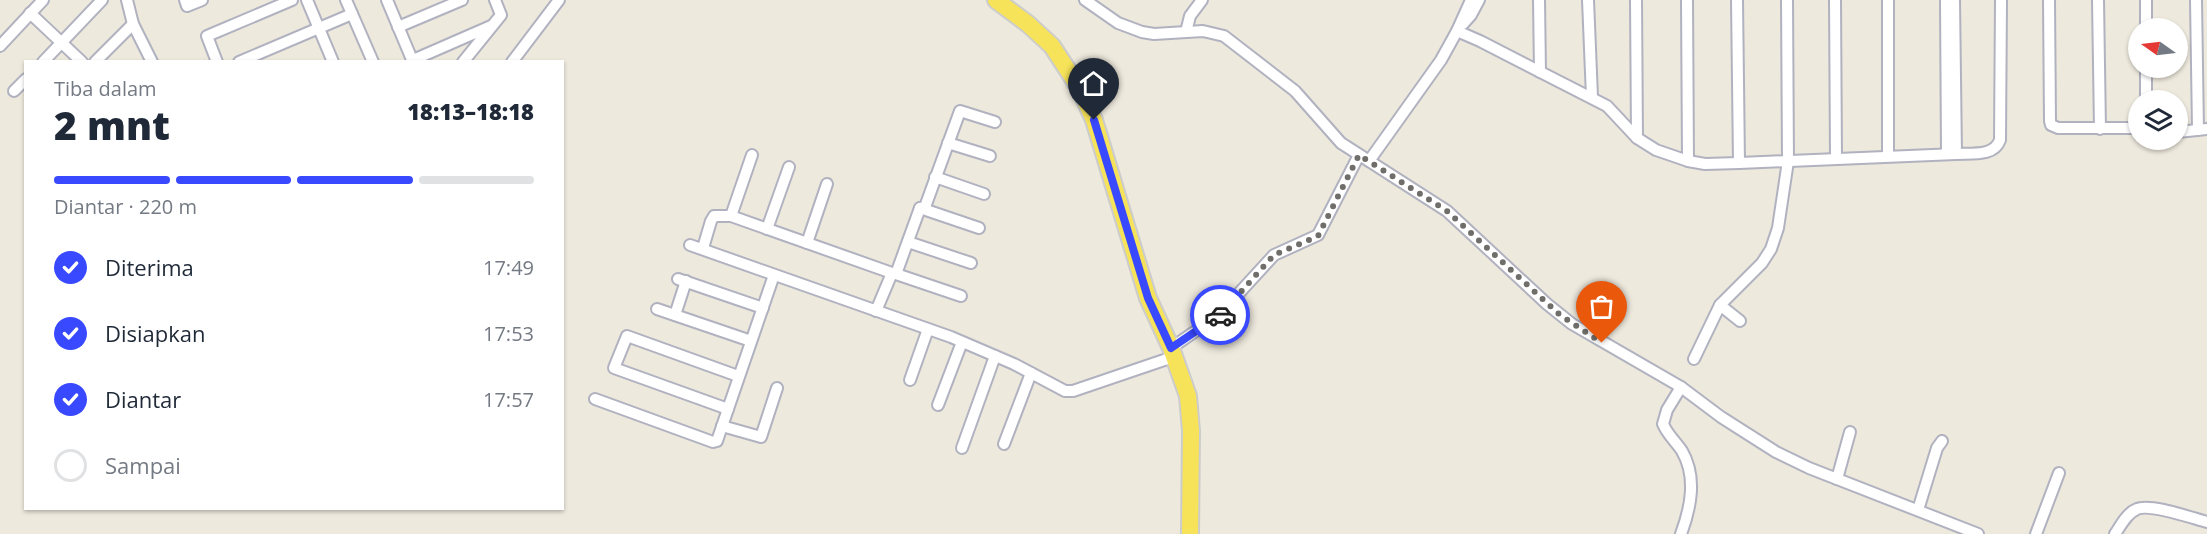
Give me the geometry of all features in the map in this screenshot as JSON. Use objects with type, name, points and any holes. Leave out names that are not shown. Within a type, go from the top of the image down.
[{"type":"main road","points":[[996,0],[1052,46],[1080,89],[1102,142],[1133,254],[1148,298],[1185,386],[1190,408],[1190,534]]},
{"type":"street","points":[[0,46],[43,0]]},
{"type":"street","points":[[45,60],[102,0]]},
{"type":"street","points":[[127,0],[133,24],[151,60]]},
{"type":"street","points":[[185,0],[187,6],[202,0]]},
{"type":"street","points":[[216,60],[207,36],[292,0]]},
{"type":"street","points":[[307,0],[332,60]]},
{"type":"street","points":[[346,0],[372,60]]},
{"type":"street","points":[[387,0],[413,60]]},
{"type":"street","points":[[398,27],[462,0]]},
{"type":"street","points":[[465,60],[501,15],[495,0]]},
{"type":"street","points":[[514,60],[559,0]]},
{"type":"street","points":[[1085,0],[1129,28],[1154,34],[1213,33],[1233,42],[1295,91],[1341,143],[1447,211],[1560,315],[1618,352],[1681,387],[1776,452],[1809,468],[1978,534]]},
{"type":"street","points":[[1186,32],[1190,16],[1202,0]]},
{"type":"street","points":[[690,245],[928,329],[995,356],[1057,388],[1073,391],[1172,352],[1219,315],[1274,255],[1318,236],[1364,158],[1441,60],[1471,0]]},
{"type":"street","points":[[1457,31],[1471,15],[1479,0]]},
{"type":"street","points":[[1539,0],[1540,72]]},
{"type":"street","points":[[1588,0],[1592,97]]},
{"type":"street","points":[[1636,0],[1637,138]]},
{"type":"street","points":[[1687,0],[1688,161]]},
{"type":"street","points":[[1737,0],[1739,163]]},
{"type":"street","points":[[1694,358],[1720,305],[1753,274],[1771,249],[1778,228],[1788,161],[1787,0]]},
{"type":"street","points":[[1835,0],[1836,159]]},
{"type":"street","points":[[1888,0],[1888,156]]},
{"type":"street","points":[[1946,0],[1951,154]]},
{"type":"street","points":[[1951,154],[1954,0]]},
{"type":"street","points":[[1457,31],[1592,97],[1616,114],[1637,138],[1656,150],[1688,161],[1705,164],[1739,163],[1991,152],[1998,146],[2000,140],[2001,0]]},
{"type":"street","points":[[2049,0],[2051,125],[2058,128],[2128,128]]},
{"type":"street","points":[[2098,0],[2100,129]]},
{"type":"street","points":[[2146,0],[2146,18]]},
{"type":"street","points":[[2188,131],[2203,130],[2196,0]]},
{"type":"street","points":[[30,13],[80,60]]},
{"type":"street","points":[[244,60],[352,14]]},
{"type":"street","points":[[97,60],[133,24]]},
{"type":"street","points":[[415,60],[491,26]]},
{"type":"street","points":[[14,91],[24,81]]},
{"type":"street","points":[[920,208],[925,207],[960,111],[995,122]]},
{"type":"street","points":[[948,143],[990,156]]},
{"type":"street","points":[[731,216],[752,155]]},
{"type":"street","points":[[767,229],[789,167]]},
{"type":"street","points":[[935,177],[984,194]]},
{"type":"street","points":[[807,243],[827,184]]},
{"type":"street","points":[[920,208],[979,228]]},
{"type":"street","points":[[876,310],[908,242],[920,208]]},
{"type":"street","points":[[703,248],[714,216],[731,216],[961,296]]},
{"type":"street","points":[[908,242],[971,263]]},
{"type":"street","points":[[596,399],[713,442],[718,439],[774,274]]},
{"type":"street","points":[[675,315],[682,280],[763,308]]},
{"type":"street","points":[[1720,305],[1740,321]]},
{"type":"street","points":[[657,309],[751,341]]},
{"type":"street","points":[[910,380],[928,329]]},
{"type":"street","points":[[728,409],[614,368],[627,336],[738,376]]},
{"type":"street","points":[[938,405],[962,342]]},
{"type":"street","points":[[962,448],[995,356]]},
{"type":"street","points":[[1004,444],[1031,373]]},
{"type":"street","points":[[1681,387],[1667,410],[1663,424],[1687,459],[1692,478],[1688,511],[1681,534]]},
{"type":"street","points":[[722,426],[761,437],[777,388]]},
{"type":"street","points":[[1837,479],[1850,432]]},
{"type":"street","points":[[1918,510],[1936,448],[1942,441]]},
{"type":"street","points":[[2036,534],[2059,473]]},
{"type":"street","points":[[2115,534],[2128,515],[2134,510],[2145,507],[2207,522]]},
{"type":"way so far","points":[[1220,315],[1274,255],[1318,236],[1359,155],[1447,211],[1560,315],[1602,343]]},
{"type":"route","points":[[1094,120],[1133,254],[1148,298],[1171,348],[1220,315]]}]
